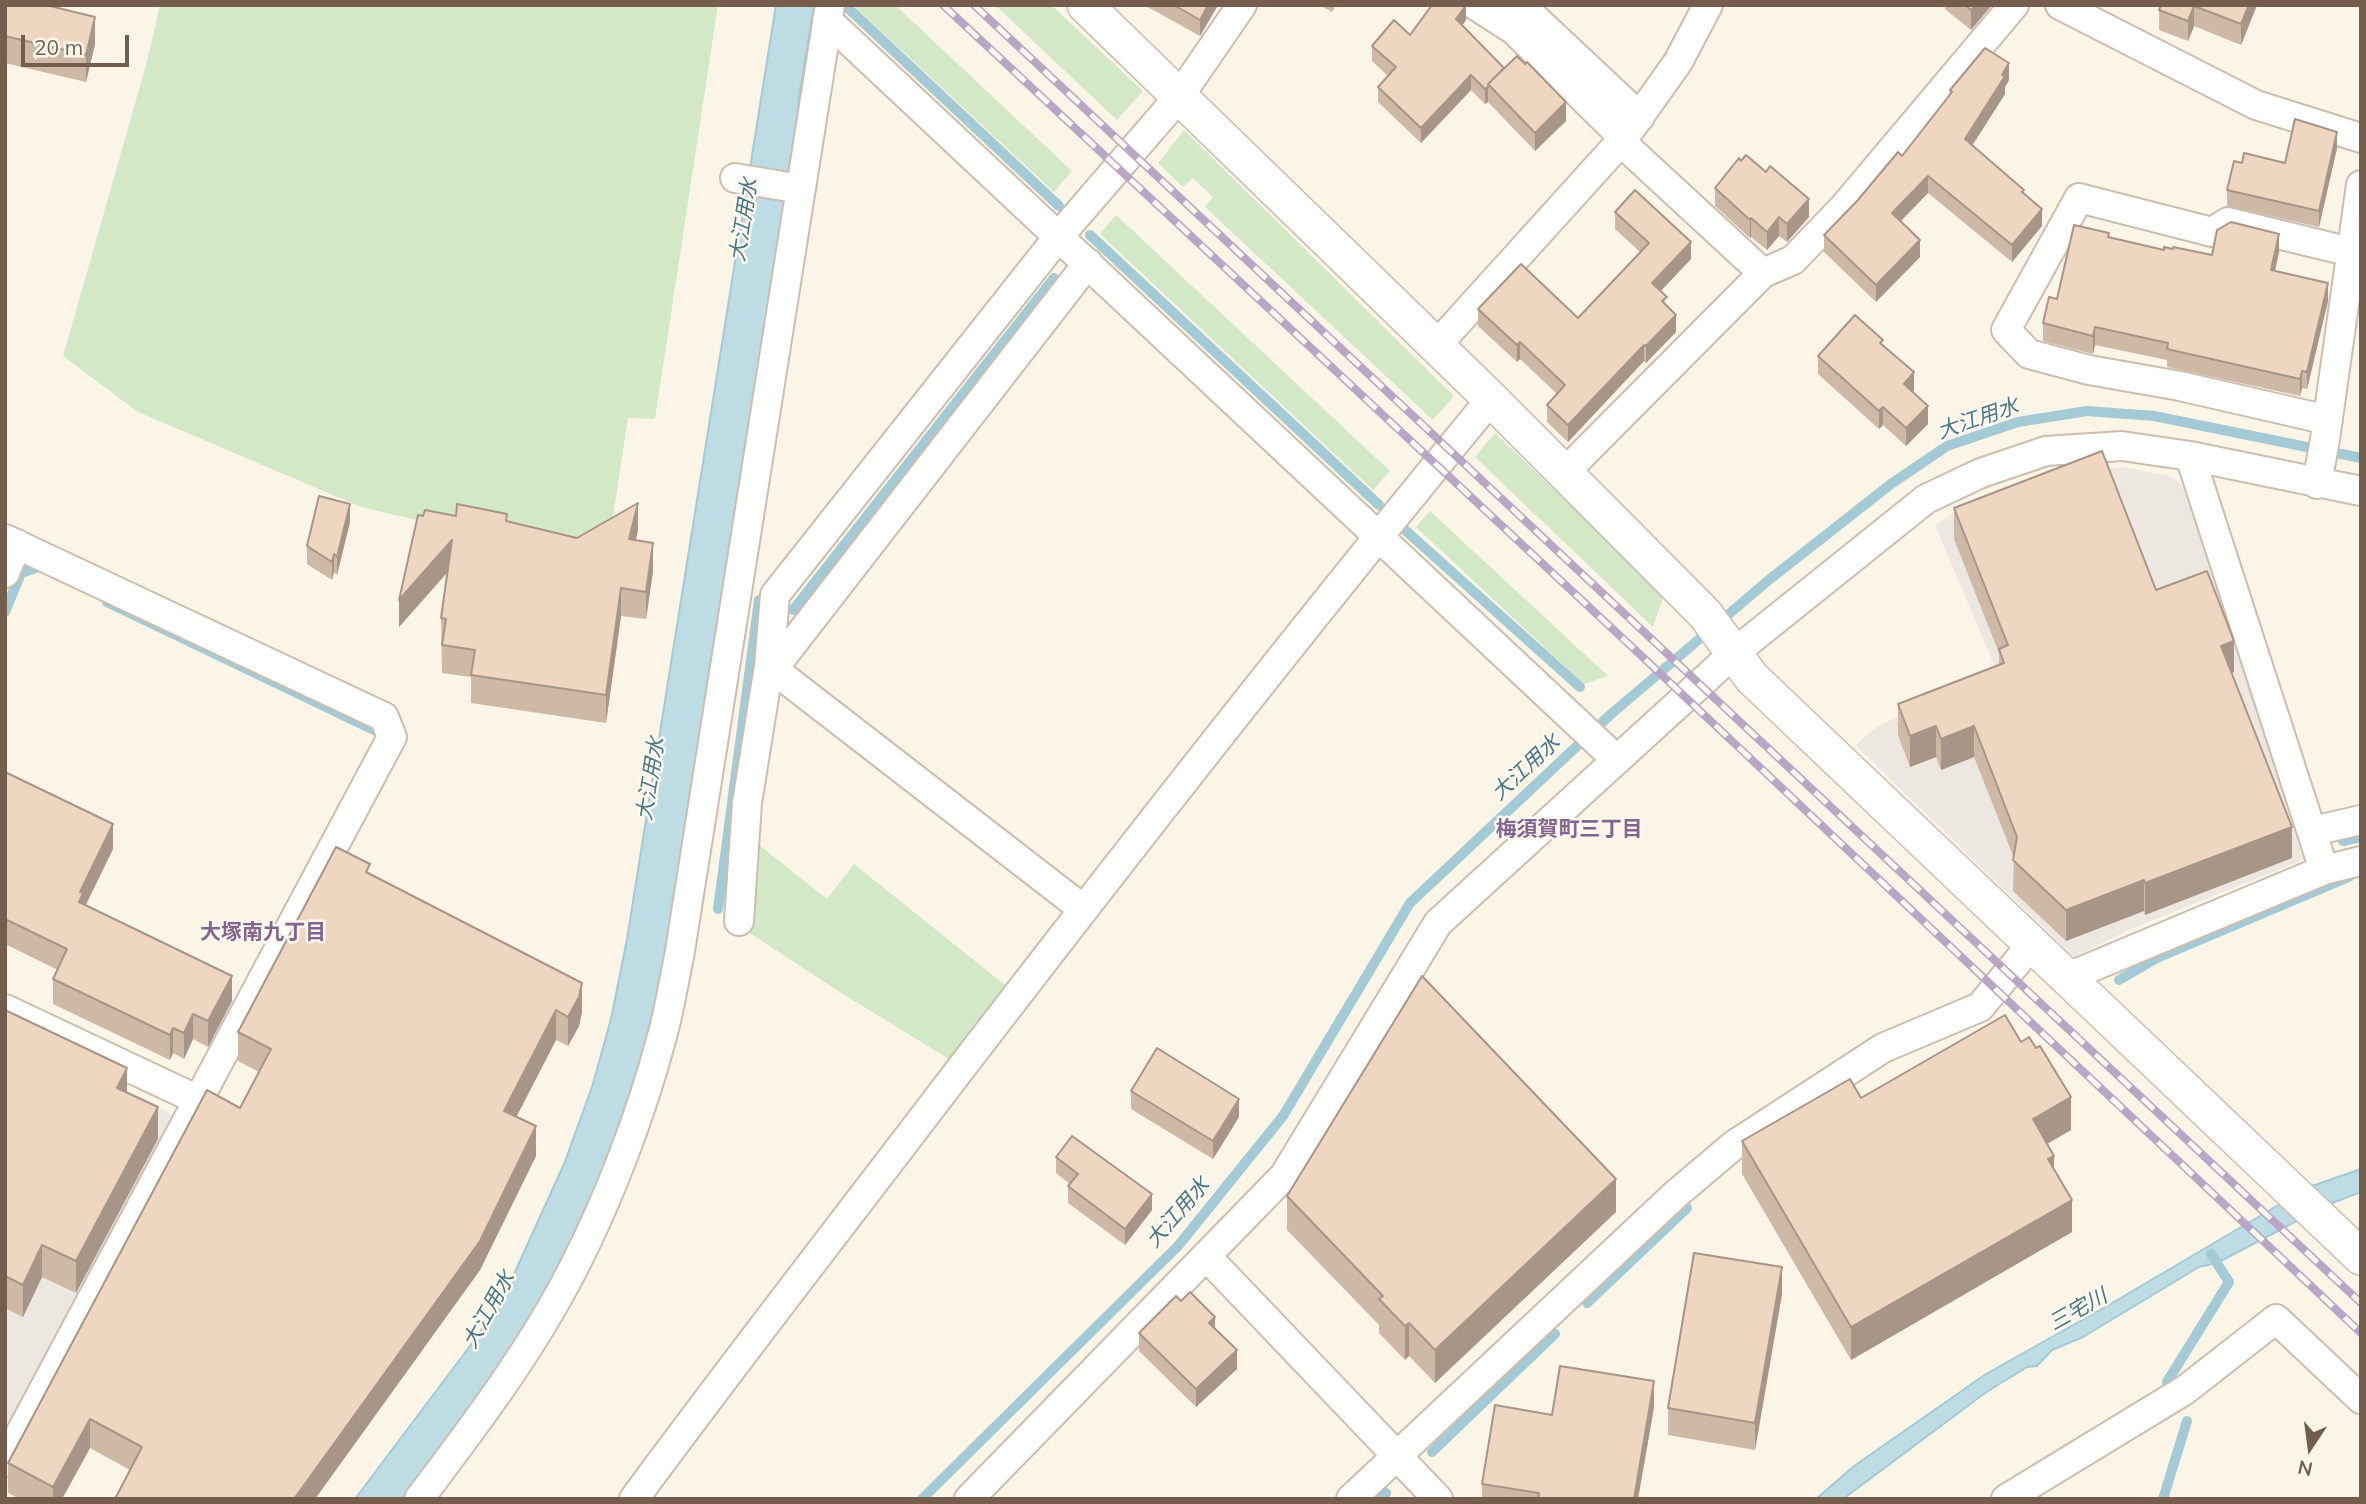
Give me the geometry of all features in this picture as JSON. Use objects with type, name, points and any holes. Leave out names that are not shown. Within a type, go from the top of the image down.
[{"type":"street","points":[[1085,5],[1491,399],[1721,636],[1752,678],[2361,1257]]},
{"type":"street","points":[[739,921],[747,803],[771,668],[775,595],[1059,236],[1178,98],[1242,5]]},
{"type":"street","points":[[1475,5],[1514,30],[1628,132]]},
{"type":"street","points":[[1516,5],[1529,13],[1628,132],[1763,273]]},
{"type":"street","points":[[1435,347],[1628,132],[1678,62],[1708,5]]},
{"type":"street","points":[[1564,473],[1763,273],[1793,260],[1844,206],[2014,5]]},
{"type":"street","points":[[2060,5],[2256,104],[2361,138]]},
{"type":"street","points":[[419,1499],[517,1363],[573,1269],[608,1192],[641,1105],[662,1039],[681,943],[798,189],[829,13]]},
{"type":"street","points":[[829,13],[1059,236],[1611,754]]},
{"type":"street","points":[[738,178],[798,189]]},
{"type":"street","points":[[2318,478],[2361,185]]},
{"type":"street","points":[[2326,430],[2180,386],[2089,370],[2029,354],[2006,330],[2079,198],[2212,232],[2228,222],[2351,252]]},
{"type":"street","points":[[771,668],[1088,263]]},
{"type":"street","points":[[634,1499],[1083,909],[1378,536],[1491,399]]},
{"type":"street","points":[[969,1499],[1284,1176],[1438,923],[1611,754],[1721,636],[1926,499],[1981,473],[2046,452],[2122,446],[2318,478],[2361,491]]},
{"type":"street","points":[[2190,456],[2324,870]]},
{"type":"street","points":[[5,573],[11,541],[384,717],[392,737],[5,1462]]},
{"type":"street","points":[[771,668],[1083,909]]},
{"type":"street","points":[[2313,831],[2361,820]]},
{"type":"street","points":[[2068,977],[2324,870],[2361,861]]},
{"type":"street","points":[[1351,1499],[1675,1195],[1734,1145],[1883,1048],[1979,1007],[2032,944]]},
{"type":"street","points":[[5,1009],[198,1101]]},
{"type":"street","points":[[1207,1257],[1398,1455],[1425,1494]]},
{"type":"street","points":[[2006,1499],[2185,1390],[2276,1319],[2361,1399]]},
{"type":"shaded area","points":[[2123,467],[2170,476],[2191,493],[2303,860],[2126,931],[2074,957],[1855,745],[1880,725],[1997,672],[1935,525],[1966,505],[2066,473]]},
{"type":"shaded area","points":[[5,1034],[173,1115],[7,1429],[5,1428]]},
{"type":"green space","points":[[160,5],[718,5],[655,419],[628,418],[610,536],[576,557],[361,507],[138,412],[63,356],[146,65]]},
{"type":"green space","points":[[853,5],[895,5],[1072,171],[1054,192]]},
{"type":"green space","points":[[995,5],[1051,5],[1143,91],[1117,120]]},
{"type":"green space","points":[[1184,130],[1454,396],[1433,420],[1205,207],[1213,197],[1193,178],[1183,187],[1158,163]]},
{"type":"green space","points":[[1116,215],[1390,471],[1373,490],[1100,234]]},
{"type":"green space","points":[[1495,433],[1664,595],[1653,627],[1475,457]]},
{"type":"green space","points":[[1430,511],[1608,676],[1584,684],[1416,527]]},
{"type":"green space","points":[[759,845],[827,899],[854,864],[1005,985],[949,1059],[750,933]]},
{"type":"water","points":[[776,5],[814,5],[798,104],[802,118],[661,1001],[602,1185],[526,1333],[406,1499],[355,1499],[479,1334],[514,1274],[564,1164],[592,1087],[611,1019],[627,939]]},
{"type":"water","points":[[2361,1169],[2361,1192],[2327,1205],[2217,1263],[2199,1267],[2083,1337],[2052,1350],[2037,1366],[2027,1367],[1985,1393],[1843,1499],[1816,1499],[1854,1466],[1986,1374],[2309,1187]]},
{"type":"building","points":[[5,5],[46,5],[95,17],[86,55],[5,36]]},
{"type":"building","points":[[1174,5],[1208,5],[1200,20]]},
{"type":"building","points":[[1432,5],[1466,5],[1456,19],[1504,68],[1485,89],[1471,75],[1421,128],[1378,87],[1396,67],[1372,46],[1394,20],[1410,35]]},
{"type":"building","points":[[2161,5],[2249,5],[2241,24],[2194,6],[2188,21],[2159,10]]},
{"type":"building","points":[[1985,48],[2009,63],[2002,75],[2005,76],[1965,139],[2042,209],[2012,245],[1928,176],[1892,213],[1920,240],[1876,285],[1824,235],[1898,152],[1902,156],[1952,92],[1950,90]]},
{"type":"building","points":[[1517,56],[1525,64],[1527,62],[1566,102],[1535,133],[1488,84]]},
{"type":"building","points":[[2295,119],[2337,132],[2319,211],[2227,190],[2234,161],[2242,163],[2244,153],[2285,163]]},
{"type":"building","points":[[1746,155],[1766,172],[1770,166],[1809,199],[1787,224],[1779,217],[1767,232],[1715,188],[1739,158],[1741,161]]},
{"type":"building","points":[[1635,190],[1691,242],[1652,283],[1667,297],[1662,301],[1676,315],[1568,425],[1547,405],[1565,385],[1520,342],[1517,345],[1478,309],[1521,264],[1578,318],[1649,243],[1615,212]]},
{"type":"building","points":[[2231,222],[2279,234],[2271,270],[2328,283],[2307,372],[2302,371],[2300,379],[2167,349],[2168,343],[2095,327],[2093,336],[2043,323],[2049,297],[2057,299],[2074,225],[2109,233],[2108,237],[2164,250],[2164,247],[2173,247],[2212,255],[2217,230]]},
{"type":"building","points":[[1855,315],[1883,340],[1880,343],[1914,372],[1904,384],[1928,406],[1906,428],[1883,407],[1879,411],[1818,356]]},
{"type":"building","points":[[2102,451],[2156,590],[2207,571],[2234,641],[2221,646],[2292,827],[2066,910],[2013,860],[2017,837],[1974,726],[1941,739],[1936,726],[1910,736],[1898,704],[2004,663],[1999,649],[2008,645],[1954,508]]},
{"type":"building","points":[[319,496],[350,504],[337,557],[334,554],[332,562],[307,546]]},
{"type":"building","points":[[638,503],[629,539],[653,543],[646,592],[621,588],[606,695],[471,675],[475,650],[442,645],[446,619],[441,618],[452,540],[399,600],[418,515],[423,516],[425,510],[456,516],[457,504],[507,514],[506,521],[577,538]]},
{"type":"building","points":[[5,772],[113,824],[80,892],[83,893],[79,902],[232,976],[208,1021],[193,1014],[184,1033],[173,1028],[170,1035],[53,979],[67,949],[5,919]]},
{"type":"building","points":[[336,847],[370,864],[366,872],[582,983],[579,997],[568,1017],[556,1010],[504,1111],[536,1126],[480,1241],[294,1499],[115,1499],[142,1447],[90,1419],[53,1487],[8,1463],[207,1090],[240,1108],[271,1049],[238,1032]]},
{"type":"building","points":[[1422,976],[1616,1179],[1435,1350],[1409,1323],[1405,1326],[1379,1299],[1383,1296],[1287,1196]]},
{"type":"building","points":[[5,1010],[127,1068],[117,1088],[158,1107],[76,1261],[42,1245],[23,1285],[5,1276]]},
{"type":"building","points":[[2005,1015],[2021,1042],[2029,1037],[2036,1048],[2040,1046],[2071,1097],[2033,1119],[2054,1156],[2048,1159],[2072,1200],[1851,1327],[1742,1141],[1850,1079],[1861,1098]]},
{"type":"building","points":[[1157,1048],[1239,1099],[1213,1141],[1131,1091]]},
{"type":"building","points":[[1072,1136],[1152,1194],[1125,1229],[1068,1186],[1078,1174],[1056,1157]]},
{"type":"building","points":[[1694,1253],[1782,1267],[1755,1423],[1668,1408]]},
{"type":"building","points":[[1190,1292],[1215,1317],[1209,1323],[1237,1350],[1196,1389],[1139,1333],[1176,1296],[1181,1301]]},
{"type":"building","points":[[1560,1366],[1654,1381],[1634,1499],[1538,1499],[1539,1493],[1482,1484],[1495,1405],[1552,1415]]},
{"type":"waterway","points":[[848,8],[1059,206]]},
{"type":"waterway","points":[[1090,235],[1379,505]]},
{"type":"waterway","points":[[793,610],[1054,278]]},
{"type":"waterway","name":"大江用水","points":[[922,1499],[1178,1246],[1283,1116],[1410,903],[1610,715],[1770,579],[1891,484],[1947,446],[2018,422],[2087,411],[2154,416],[2361,458]]},
{"type":"waterway","points":[[1405,530],[1580,687]]},
{"type":"waterway","points":[[5,612],[21,573],[36,568]]},
{"type":"waterway","points":[[718,909],[759,600]]},
{"type":"waterway","points":[[107,602],[376,731]]},
{"type":"waterway","points":[[2343,841],[2361,837]]},
{"type":"waterway","points":[[2119,980],[2157,958],[2349,877]]},
{"type":"waterway","points":[[1587,1303],[1687,1208]]},
{"type":"waterway","points":[[2167,1382],[2229,1282],[2211,1254]]},
{"type":"waterway","points":[[1432,1452],[1555,1334]]},
{"type":"waterway","points":[[2163,1499],[2187,1421]]},
{"type":"waterway","points":[[1380,1499],[1386,1493]]},
{"type":"railway","points":[[943,5],[1632,647],[2361,1333]]},
{"type":"railway","points":[[974,5],[2361,1303]]},
{"type":"district","name":"梅須賀町三丁目","points":[[1569,830]]},
{"type":"district","name":"大塚南九丁目","points":[[263,933]]},
{"type":"water label","name":"三宅川","points":[[2078,1310]]}]
